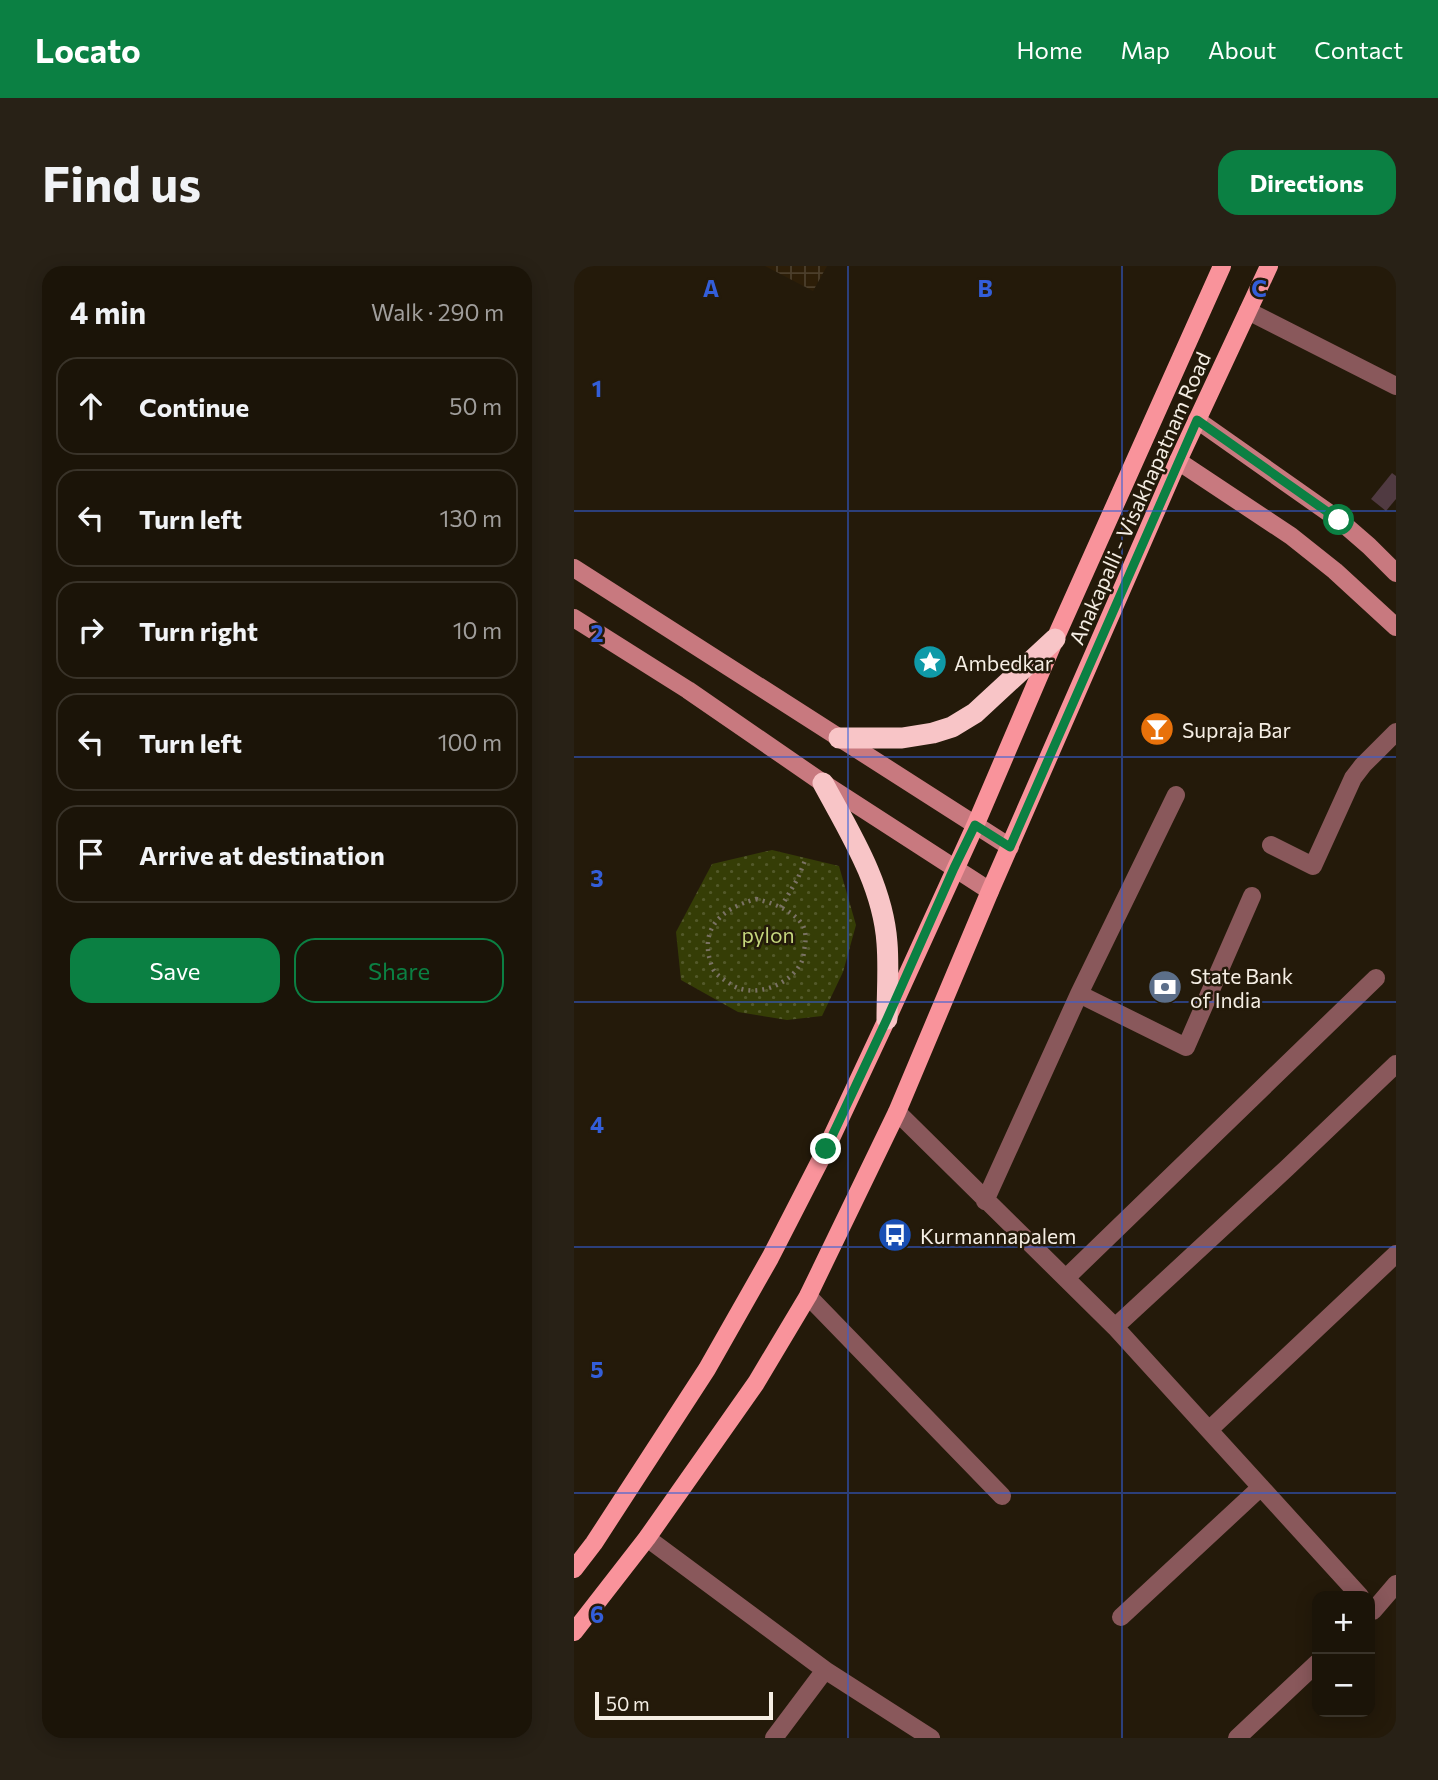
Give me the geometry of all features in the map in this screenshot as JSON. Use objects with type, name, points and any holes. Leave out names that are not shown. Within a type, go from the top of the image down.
[{"type":"highway","points":[[839,738],[902,738],[952,727],[975,713],[1055,639]]},
{"type":"highway","points":[[823,783],[868,869],[880,906],[887,942],[887,1019]]},
{"type":"main road","name":"Anakapalli - Visakhapatnam Road","points":[[574,1569],[594,1543],[707,1369],[783,1234],[826,1149],[975,825],[1222,266]]},
{"type":"main road","name":"Anakapalli - Visakhapatnam Road","points":[[574,1632],[647,1538],[755,1383],[808,1296],[897,1112],[990,891],[1178,461],[1269,266]]},
{"type":"street","points":[[1248,311],[1396,386]]},
{"type":"street","points":[[1197,420],[1339,520],[1396,573]]},
{"type":"street","points":[[1178,461],[1291,536],[1335,571],[1396,627]]},
{"type":"street","points":[[574,568],[1010,847]]},
{"type":"street","points":[[574,618],[688,690],[823,783],[990,891]]},
{"type":"street","points":[[1271,845],[1313,866],[1353,778],[1396,732]]},
{"type":"street","points":[[985,1201],[1079,994],[1176,795]]},
{"type":"street","points":[[1079,994],[1186,1047],[1252,896]]},
{"type":"street","points":[[1066,1278],[1376,978]]},
{"type":"street","points":[[1115,1328],[1396,1064]]},
{"type":"street","points":[[897,1112],[1115,1328],[1355,1591]]},
{"type":"street","points":[[1209,1430],[1396,1254]]},
{"type":"street","points":[[808,1296],[1002,1496]]},
{"type":"street","points":[[1121,1617],[1261,1487]]},
{"type":"street","points":[[647,1538],[825,1670],[931,1738]]},
{"type":"street","points":[[1375,1607],[1396,1584]]},
{"type":"street","points":[[1237,1738],[1312,1668]]},
{"type":"street","points":[[774,1738],[825,1670]]},
{"type":"path","points":[[781,907],[806,858]]},
{"type":"path","points":[[755,899],[781,907],[802,924],[805,932],[803,960],[792,974],[769,989],[754,990],[735,988],[714,972],[708,950],[711,928],[723,912],[755,899]]},
{"type":"shaded area","points":[[765,266],[827,266],[813,291]]},
{"type":"green space","name":"pylon","points":[[772,850],[839,866],[856,925],[843,972],[822,1016],[787,1020],[738,1012],[681,980],[676,932],[712,864]]},
{"type":"building","points":[[1392,473],[1396,476],[1396,499],[1386,511],[1371,499]]},
{"type":"place","name":"Ambedkar","points":[[930,662]]},
{"type":"place","name":"Supraja Bar","points":[[1157,729]]},
{"type":"place","name":"State Bank of India","points":[[1165,987]]},
{"type":"place","name":"Kurmannapalem","points":[[895,1235]]},
{"type":"route","points":[[826,1149],[975,825],[1010,847],[1197,420],[1339,520]]}]
